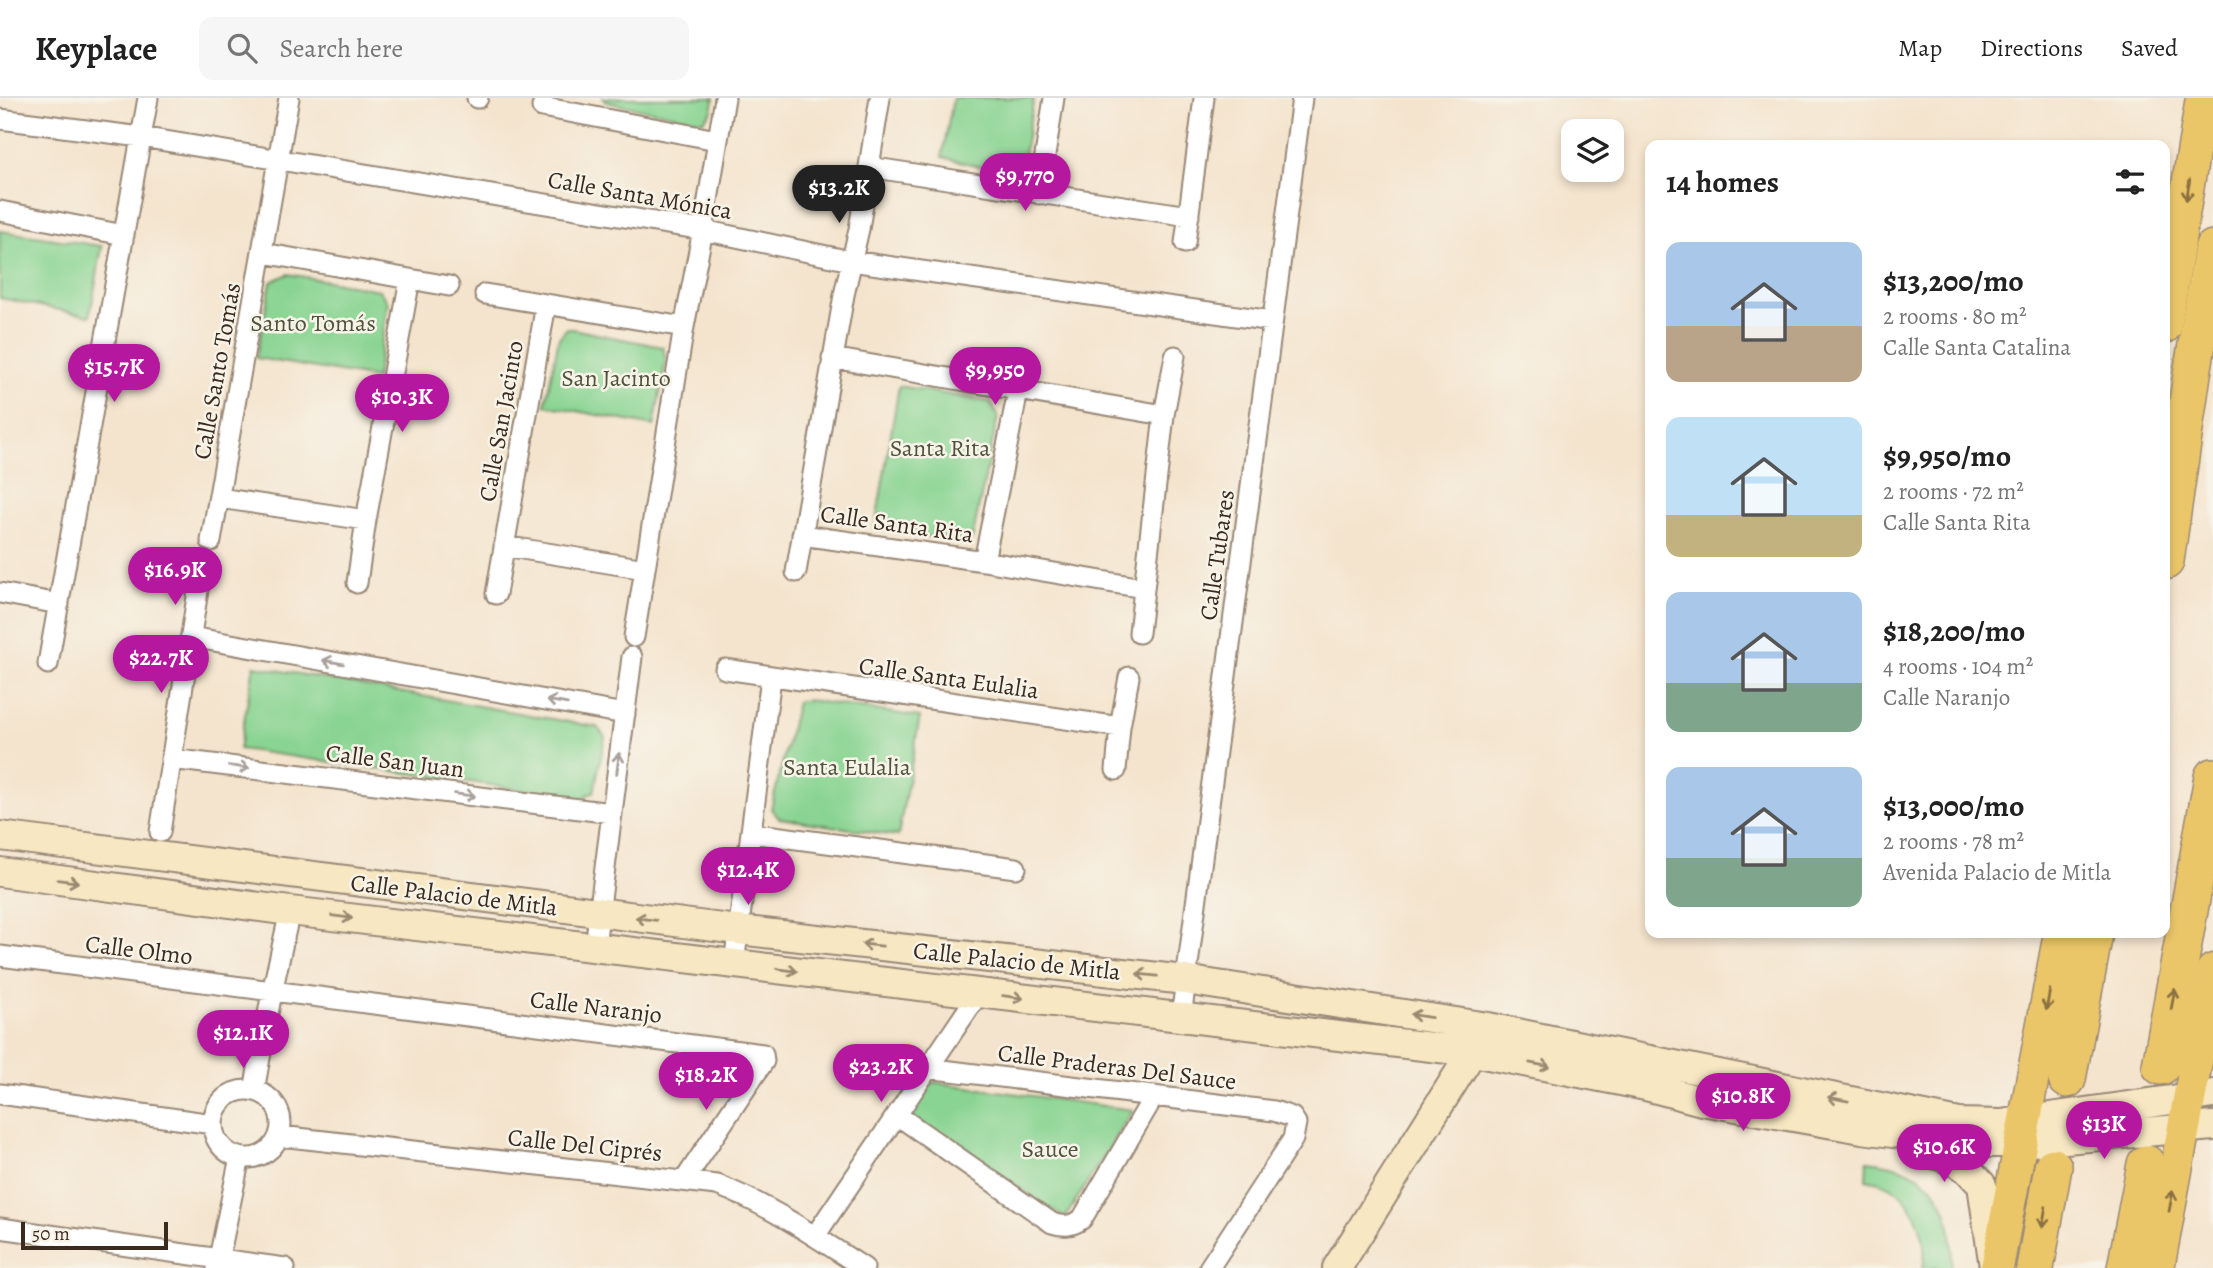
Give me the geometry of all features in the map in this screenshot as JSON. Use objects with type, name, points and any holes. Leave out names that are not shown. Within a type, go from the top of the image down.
[{"type":"highway","points":[[2170,526],[2213,249]]},
{"type":"highway","points":[[2170,441],[2192,373]]},
{"type":"highway","points":[[2161,1066],[2213,777]]},
{"type":"highway","points":[[2067,1079],[2093,938]]},
{"type":"highway","points":[[2126,1268],[2146,1164]]},
{"type":"highway","points":[[2035,1268],[2053,1167]]},
{"type":"main road","points":[[2170,296],[2202,98]]},
{"type":"main road","name":"Calle Palacio de Mitla","points":[[0,836],[738,930],[1185,979],[1488,1027],[1959,1122],[2001,1124],[2023,1131]]},
{"type":"main road","name":"Calle Palacio de Mitla","points":[[0,872],[290,911],[1473,1052],[1646,1086],[1702,1101],[1862,1129],[1969,1143],[2023,1131]]},
{"type":"main road","points":[[1996,1268],[2059,938]]},
{"type":"main road","points":[[2158,1268],[2199,1128],[2213,970]]},
{"type":"main road","points":[[1337,1268],[1488,1027]]},
{"type":"main road","points":[[2023,1131],[2201,1096]]},
{"type":"main road","points":[[2023,1131],[2199,1128]]},
{"type":"main road","points":[[1862,1129],[1952,1160],[1968,1170],[1982,1185],[1996,1268]]},
{"type":"street","points":[[48,664],[148,98]]},
{"type":"street","name":"Calle Santo Tomás","points":[[211,541],[289,98]]},
{"type":"street","points":[[634,637],[684,327],[725,98]]},
{"type":"street","name":"Calle Santa Rita","points":[[796,572],[880,98]]},
{"type":"street","points":[[1039,194],[1054,98]]},
{"type":"street","points":[[1185,243],[1204,98]]},
{"type":"street","name":"Calle Tubares","points":[[1181,1018],[1302,98]]},
{"type":"street","points":[[542,107],[577,106],[717,140]]},
{"type":"street","name":"Calle Santa Mónica","points":[[0,118],[142,137],[703,230],[851,261],[1272,321]]},
{"type":"street","points":[[869,167],[1189,216]]},
{"type":"street","points":[[0,211],[124,235]]},
{"type":"street","name":"Calle Santo Tomás","points":[[263,253],[449,286]]},
{"type":"street","points":[[357,583],[410,279]]},
{"type":"street","points":[[485,294],[684,327]]},
{"type":"street","name":"Calle San Jacinto","points":[[496,594],[546,304]]},
{"type":"street","points":[[1139,633],[1164,415],[1175,356]]},
{"type":"street","points":[[832,359],[1164,415]]},
{"type":"street","name":"Calle Santa Rita","points":[[984,561],[1018,391]]},
{"type":"street","name":"Calle Santo Tomás","points":[[219,498],[366,520]]},
{"type":"street","name":"Calle Santa Rita","points":[[802,535],[984,561],[1143,588]]},
{"type":"street","points":[[504,546],[645,569]]},
{"type":"street","points":[[160,832],[199,584]]},
{"type":"street","points":[[0,593],[58,604]]},
{"type":"street","points":[[191,637],[625,714]]},
{"type":"street","points":[[595,946],[632,657]]},
{"type":"street","name":"Calle Santa Eulalia","points":[[725,669],[1120,727]]},
{"type":"street","points":[[734,964],[771,677]]},
{"type":"street","points":[[1116,770],[1129,677]]},
{"type":"street","name":"Calle San Juan","points":[[171,759],[612,813]]},
{"type":"street","points":[[751,833],[1016,867]]},
{"type":"street","points":[[254,1091],[290,911]]},
{"type":"street","name":"Calle Olmo","points":[[0,956],[272,992]]},
{"type":"street","name":"Calle Naranjo","points":[[272,992],[763,1054],[764,1061],[684,1181]]},
{"type":"street","points":[[814,1236],[979,993]]},
{"type":"street","name":"Calle Praderas Del Sauce","points":[[927,1068],[1286,1114],[1296,1123],[1293,1139],[1209,1268]]},
{"type":"street","points":[[244,1090],[254,1091],[274,1103],[281,1125],[279,1136],[268,1151],[259,1156],[240,1157],[220,1146],[213,1124],[219,1105],[226,1098],[244,1090]]},
{"type":"street","points":[[0,1094],[213,1124]]},
{"type":"street","points":[[897,1115],[1052,1223],[1062,1226],[1082,1219],[1154,1096]]},
{"type":"street","name":"Calle Del Ciprés","points":[[279,1136],[717,1185],[742,1194],[864,1268]]},
{"type":"street","points":[[218,1264],[240,1157]]},
{"type":"street","points":[[0,1228],[218,1264],[285,1268]]},
{"type":"green space","points":[[603,98],[714,98],[712,111],[703,121],[606,102]]},
{"type":"green space","points":[[953,98],[1034,98],[1022,165],[1011,174],[942,157]]},
{"type":"green space","points":[[0,231],[102,246],[90,316],[0,298]]},
{"type":"green space","name":"Santo Tomás","points":[[288,274],[379,290],[388,303],[376,378],[256,358],[271,282]]},
{"type":"green space","name":"San Jacinto","points":[[567,328],[663,347],[666,361],[654,426],[545,405],[559,338]]},
{"type":"green space","name":"Santa Rita","points":[[899,386],[990,402],[998,416],[972,539],[963,542],[875,528]]},
{"type":"green space","points":[[254,666],[597,727],[605,737],[594,792],[582,798],[239,749]]},
{"type":"green space","name":"Santa Eulalia","points":[[808,700],[920,717],[898,836],[779,818],[771,809],[797,702]]},
{"type":"green space","name":"Sauce","points":[[932,1082],[1133,1110],[1065,1218],[909,1115]]},
{"type":"green space","points":[[1867,1161],[1909,1171],[1925,1181],[1936,1193],[1945,1208],[1950,1225],[1951,1268],[1923,1268],[1922,1233],[1913,1210],[1898,1192],[1888,1185],[1866,1179]]}]
